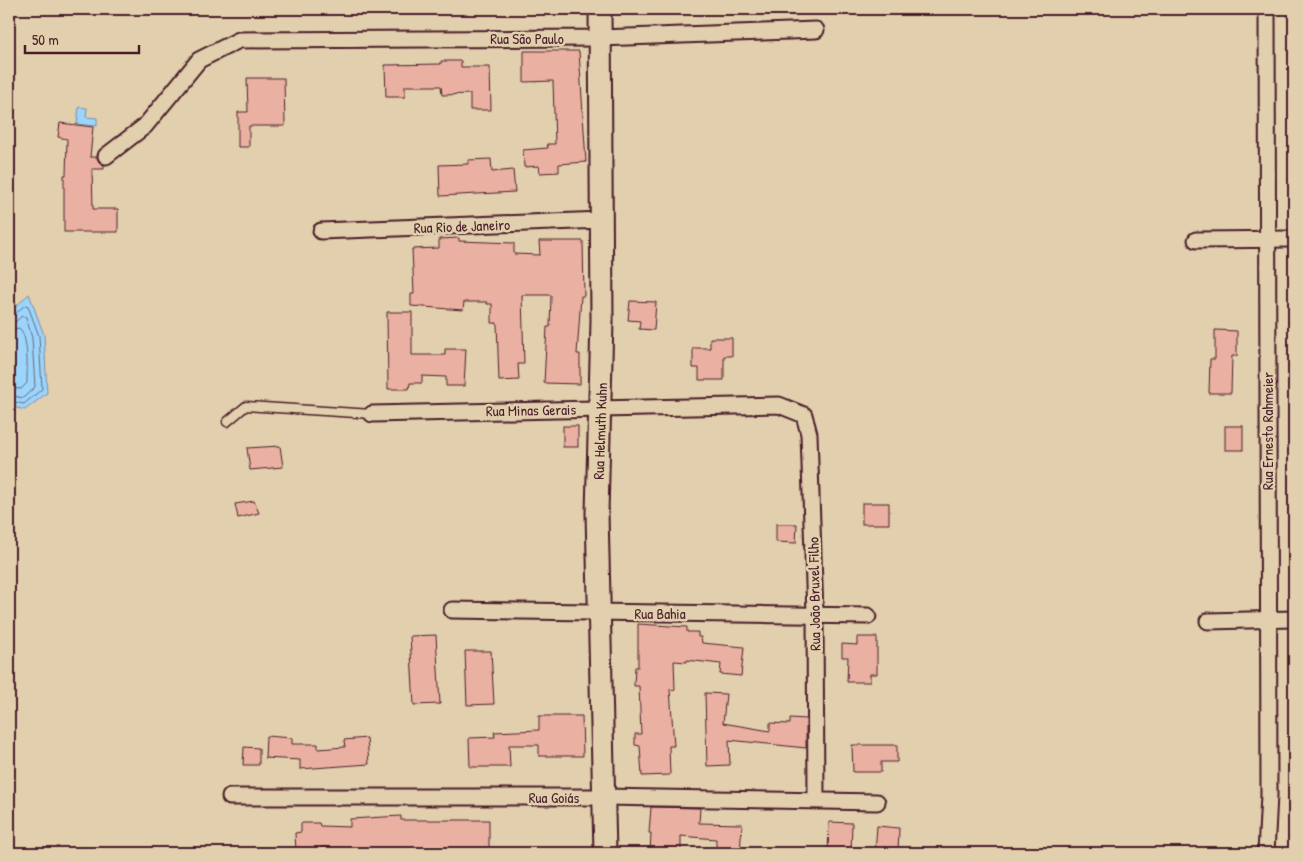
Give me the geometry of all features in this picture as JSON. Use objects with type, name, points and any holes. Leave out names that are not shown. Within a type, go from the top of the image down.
[{"type":"main road","name":"Rua Helmuth Kuhn","points":[[600,9],[601,408],[597,513],[605,853]]},
{"type":"street","name":"Rua Ernesto Rahmeier","points":[[1266,853],[1269,795],[1266,239],[1267,9]]},
{"type":"street","name":"Rua São Paulo","points":[[106,156],[145,126],[199,60],[238,40],[600,38],[816,30]]},
{"type":"street","name":"Rua Rio de Janeiro","points":[[321,231],[602,220]]},
{"type":"street","points":[[1196,240],[1294,239]]},
{"type":"street","name":"Rua Minas Gerais","points":[[372,414],[601,408],[780,406]]},
{"type":"street","name":"Rua João Bruxel Filho","points":[[780,406],[804,415],[809,434],[815,614],[816,800]]},
{"type":"street","name":"Rua Bahia","points":[[452,610],[868,616]]},
{"type":"street","points":[[1208,621],[1294,619]]},
{"type":"street","name":"Rua Goiás","points":[[230,797],[604,797],[877,802]]},
{"type":"lane","points":[[227,422],[246,406],[372,414]]},
{"type":"water","points":[[79,107],[87,108],[86,117],[97,118],[97,126],[77,124]]},
{"type":"water","points":[[29,294],[44,335],[47,393],[25,410],[9,406],[9,313]]},
{"type":"building","points":[[524,51],[579,51],[586,162],[559,164],[559,172],[540,173],[539,166],[524,167],[523,150],[548,148],[547,144],[555,144],[553,81],[524,82]]},
{"type":"building","points":[[441,61],[461,61],[461,67],[490,67],[491,110],[470,110],[470,94],[442,95],[441,86],[405,86],[405,97],[386,97],[385,65],[441,64]]},
{"type":"building","points":[[247,78],[284,78],[285,126],[249,126],[249,147],[238,147],[238,112],[248,112]]},
{"type":"building","points":[[60,123],[93,127],[90,157],[97,157],[99,162],[104,165],[104,169],[92,169],[93,209],[118,209],[118,232],[64,232],[64,175],[66,175],[67,139],[58,137]]},
{"type":"building","points":[[491,159],[492,172],[513,170],[515,192],[440,196],[439,165],[468,164],[468,160]]},
{"type":"building","points":[[459,238],[459,241],[514,243],[514,254],[540,255],[539,241],[583,241],[584,296],[581,296],[577,354],[580,354],[580,384],[544,383],[547,327],[550,327],[551,295],[522,295],[524,364],[518,364],[519,380],[499,381],[497,323],[492,323],[492,304],[487,304],[487,302],[464,302],[463,310],[411,306],[411,294],[414,294],[412,249],[439,248],[439,239]]},
{"type":"building","points":[[630,301],[656,302],[654,330],[639,329],[640,321],[628,320]]},
{"type":"building","points":[[387,312],[412,312],[412,355],[445,355],[445,349],[466,349],[464,386],[446,386],[446,377],[422,376],[422,383],[410,383],[409,389],[388,389]]},
{"type":"building","points":[[1215,330],[1237,331],[1237,356],[1232,356],[1231,393],[1209,393],[1210,359],[1215,359]]},
{"type":"building","points":[[710,338],[732,338],[732,356],[724,356],[724,380],[699,380],[699,368],[693,368],[693,348],[710,348]]},
{"type":"building","points":[[563,426],[578,426],[578,447],[563,447]]},
{"type":"building","points":[[1225,426],[1243,426],[1243,450],[1225,450]]},
{"type":"building","points":[[280,446],[283,467],[250,470],[247,448]]},
{"type":"building","points":[[254,501],[259,513],[238,518],[235,504]]},
{"type":"building","points":[[862,503],[889,503],[889,524],[862,524]]},
{"type":"building","points":[[776,524],[797,524],[796,543],[776,542]]},
{"type":"building","points":[[638,624],[687,627],[687,632],[698,632],[698,637],[701,637],[702,643],[744,647],[741,676],[720,674],[721,664],[687,660],[687,662],[674,661],[675,690],[670,689],[674,746],[669,746],[670,775],[642,776],[640,746],[635,745],[635,734],[641,734],[639,686],[634,686],[635,667],[638,667]]},
{"type":"building","points":[[436,635],[440,704],[414,705],[410,636]]},
{"type":"building","points":[[857,637],[877,637],[877,674],[870,674],[870,682],[847,682],[848,657],[842,657],[842,644],[857,645]]},
{"type":"building","points":[[465,651],[491,651],[494,704],[467,705]]},
{"type":"building","points":[[705,693],[726,694],[723,723],[770,731],[770,723],[790,724],[790,718],[806,719],[806,748],[729,740],[730,765],[707,766]]},
{"type":"building","points":[[539,716],[582,716],[583,756],[539,756],[539,745],[509,745],[510,767],[470,767],[469,738],[495,737],[494,732],[539,730]]},
{"type":"building","points":[[266,736],[292,738],[292,744],[318,744],[318,749],[345,747],[344,740],[367,738],[369,764],[300,769],[300,760],[265,758]]},
{"type":"building","points":[[852,745],[897,745],[897,762],[881,762],[881,772],[853,772]]},
{"type":"building","points":[[244,747],[259,748],[259,765],[243,765]]},
{"type":"building","points":[[651,807],[700,808],[699,823],[742,824],[740,853],[716,853],[716,839],[681,836],[681,853],[650,853]]},
{"type":"building","points":[[401,816],[401,820],[489,820],[489,853],[383,853],[383,850],[321,847],[321,850],[296,852],[295,833],[301,832],[301,823],[350,827],[350,819]]},
{"type":"building","points":[[829,822],[852,823],[851,853],[828,853]]},
{"type":"building","points":[[877,826],[899,828],[898,853],[875,853]]}]
